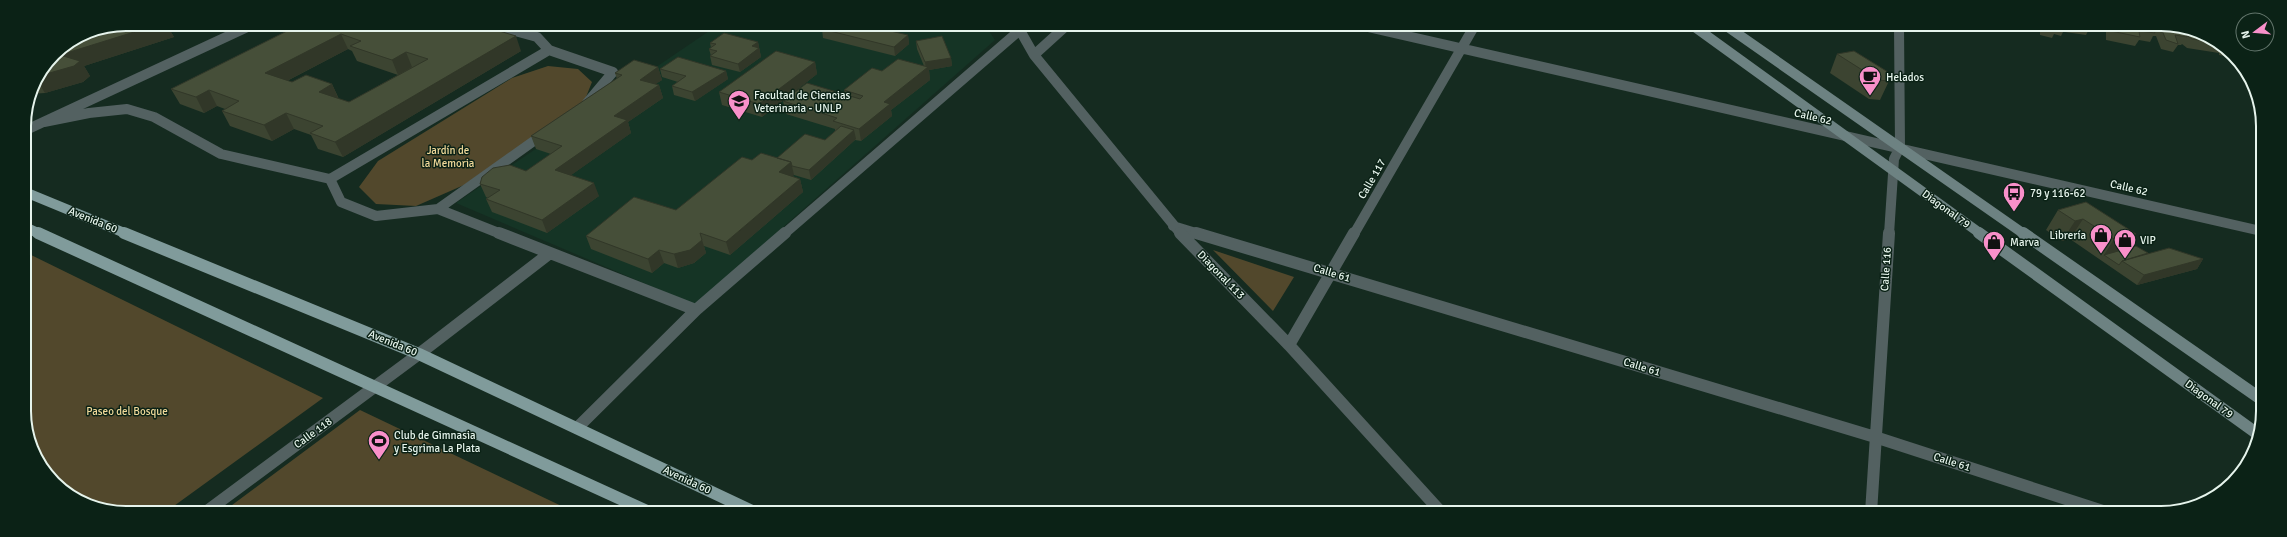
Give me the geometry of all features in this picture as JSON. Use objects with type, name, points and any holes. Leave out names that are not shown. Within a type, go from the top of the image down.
[{"type":"main road","name":"Diagonal 79","points":[[1699,31],[2254,431]]},
{"type":"main road","points":[[1732,31],[2256,396]]},
{"type":"main road","name":"Avenida 60","points":[[31,194],[419,354],[741,506]]},
{"type":"main road","points":[[31,229],[636,506]]},
{"type":"street","points":[[31,128],[239,31]]},
{"type":"street","points":[[513,31],[537,38],[549,50],[612,72],[589,102],[576,111]]},
{"type":"street","points":[[577,428],[696,310],[1016,31]]},
{"type":"street","name":"Diagonal 113","points":[[1021,31],[1034,55],[1173,226],[1290,345],[1435,506]]},
{"type":"street","points":[[1034,55],[1060,31]]},
{"type":"street","name":"Calle 62","points":[[1386,31],[1845,136],[1900,147],[2256,230]]},
{"type":"street","name":"Calle 117","points":[[1290,345],[1471,31]]},
{"type":"street","name":"Calle 116","points":[[1871,506],[1893,171],[1894,159],[1900,147],[1899,31]]},
{"type":"street","points":[[44,122],[89,113],[127,109],[154,117],[221,154],[330,179],[549,50]]},
{"type":"street","points":[[438,209],[551,129]]},
{"type":"street","points":[[330,179],[341,202],[376,216],[438,209],[696,310]]},
{"type":"street","name":"Calle 61","points":[[1173,226],[1875,437],[2087,506]]},
{"type":"street","name":"Calle 118","points":[[214,506],[377,386],[550,253]]},
{"type":"shaded area","name":"Facultad de Ciencias Veterinaria - UNLP","points":[[709,31],[989,31],[995,40],[695,305],[456,203]]},
{"type":"green space","name":"Jardín de la Memoria","points":[[548,66],[578,69],[592,82],[584,102],[464,185],[416,206],[376,204],[359,187],[378,161],[512,78]]},
{"type":"green space","points":[[1213,250],[1294,277],[1273,311]]},
{"type":"green space","name":"Paseo del Bosque","points":[[31,255],[323,398],[174,506],[114,505],[95,501],[84,496],[63,482],[51,469],[38,447],[34,436],[31,417]]},
{"type":"green space","name":"Club de Gimnasia y Esgrima La Plata","points":[[360,410],[562,506],[231,506]]},
{"type":"building","points":[[120,31],[137,31],[65,53],[78,44],[95,36]]},
{"type":"building","points":[[287,31],[499,31],[516,36],[335,142],[310,133],[323,126],[286,113],[264,125],[222,111],[239,101],[209,90],[196,97],[171,89]],"holes":[[[341,34],[361,41],[350,46],[392,60],[406,52],[428,59],[349,102],[319,92],[332,84],[306,75],[292,82],[265,73]]]},
{"type":"building","points":[[830,31],[890,31],[908,35],[894,47]]},
{"type":"building","points":[[2111,31],[2139,31],[2140,37]]},
{"type":"building","points":[[2140,31],[2154,31],[2155,33]]},
{"type":"building","points":[[2162,31],[2180,33],[2192,36],[2202,41],[2192,39],[2186,35],[2187,37],[2175,35],[2178,44],[2166,40]]},
{"type":"building","points":[[724,33],[758,42],[752,46],[759,48],[738,64],[710,56],[717,51],[709,49],[716,44],[710,43]]},
{"type":"building","points":[[942,36],[951,58],[925,62],[916,41]]},
{"type":"building","points":[[776,51],[815,62],[759,104],[719,92]]},
{"type":"building","points":[[1854,51],[1888,72],[1889,81],[1878,80],[1837,54]]},
{"type":"building","points":[[62,56],[80,61],[74,66],[47,74]]},
{"type":"building","points":[[678,57],[726,71],[692,92],[672,86],[686,76],[660,69]]},
{"type":"building","points":[[898,59],[928,67],[884,102],[890,104],[859,129],[833,121],[837,118],[783,101],[807,83],[860,99],[863,96],[844,90],[872,68],[882,71]]},
{"type":"building","points":[[634,60],[658,67],[640,80],[659,85],[614,116],[627,120],[555,170],[594,183],[542,220],[486,199],[500,190],[480,184],[482,177],[493,168],[510,165],[526,171],[562,146],[531,136],[622,75],[615,73]]},
{"type":"building","points":[[841,126],[854,130],[809,170],[792,166],[791,162],[777,158],[805,134],[825,140]]},
{"type":"building","points":[[761,153],[791,162],[779,172],[800,179],[726,242],[700,233],[702,240],[690,250],[674,254],[659,250],[648,259],[586,236],[634,197],[676,210],[742,157],[752,160]]},
{"type":"building","points":[[2086,202],[2136,234],[2114,239],[2083,219],[2075,221],[2058,210]]},
{"type":"building","points":[[2136,246],[2148,253],[2122,261],[2119,265],[2104,255]]},
{"type":"building","points":[[2169,248],[2203,259],[2144,275],[2122,261]]},
{"type":"place","name":"Helados","points":[[1870,96]]},
{"type":"place","name":"Facultad de Ciencias Veterinaria - UNLP","points":[[739,120]]},
{"type":"place","name":"79 y 116-62","points":[[2014,212]]},
{"type":"place","name":"Librería","points":[[2101,254]]},
{"type":"place","name":"VIP","points":[[2125,260]]},
{"type":"place","name":"Marva","points":[[1994,262]]},
{"type":"place","name":"Club de Gimnasia y Esgrima La Plata","points":[[379,460]]}]
